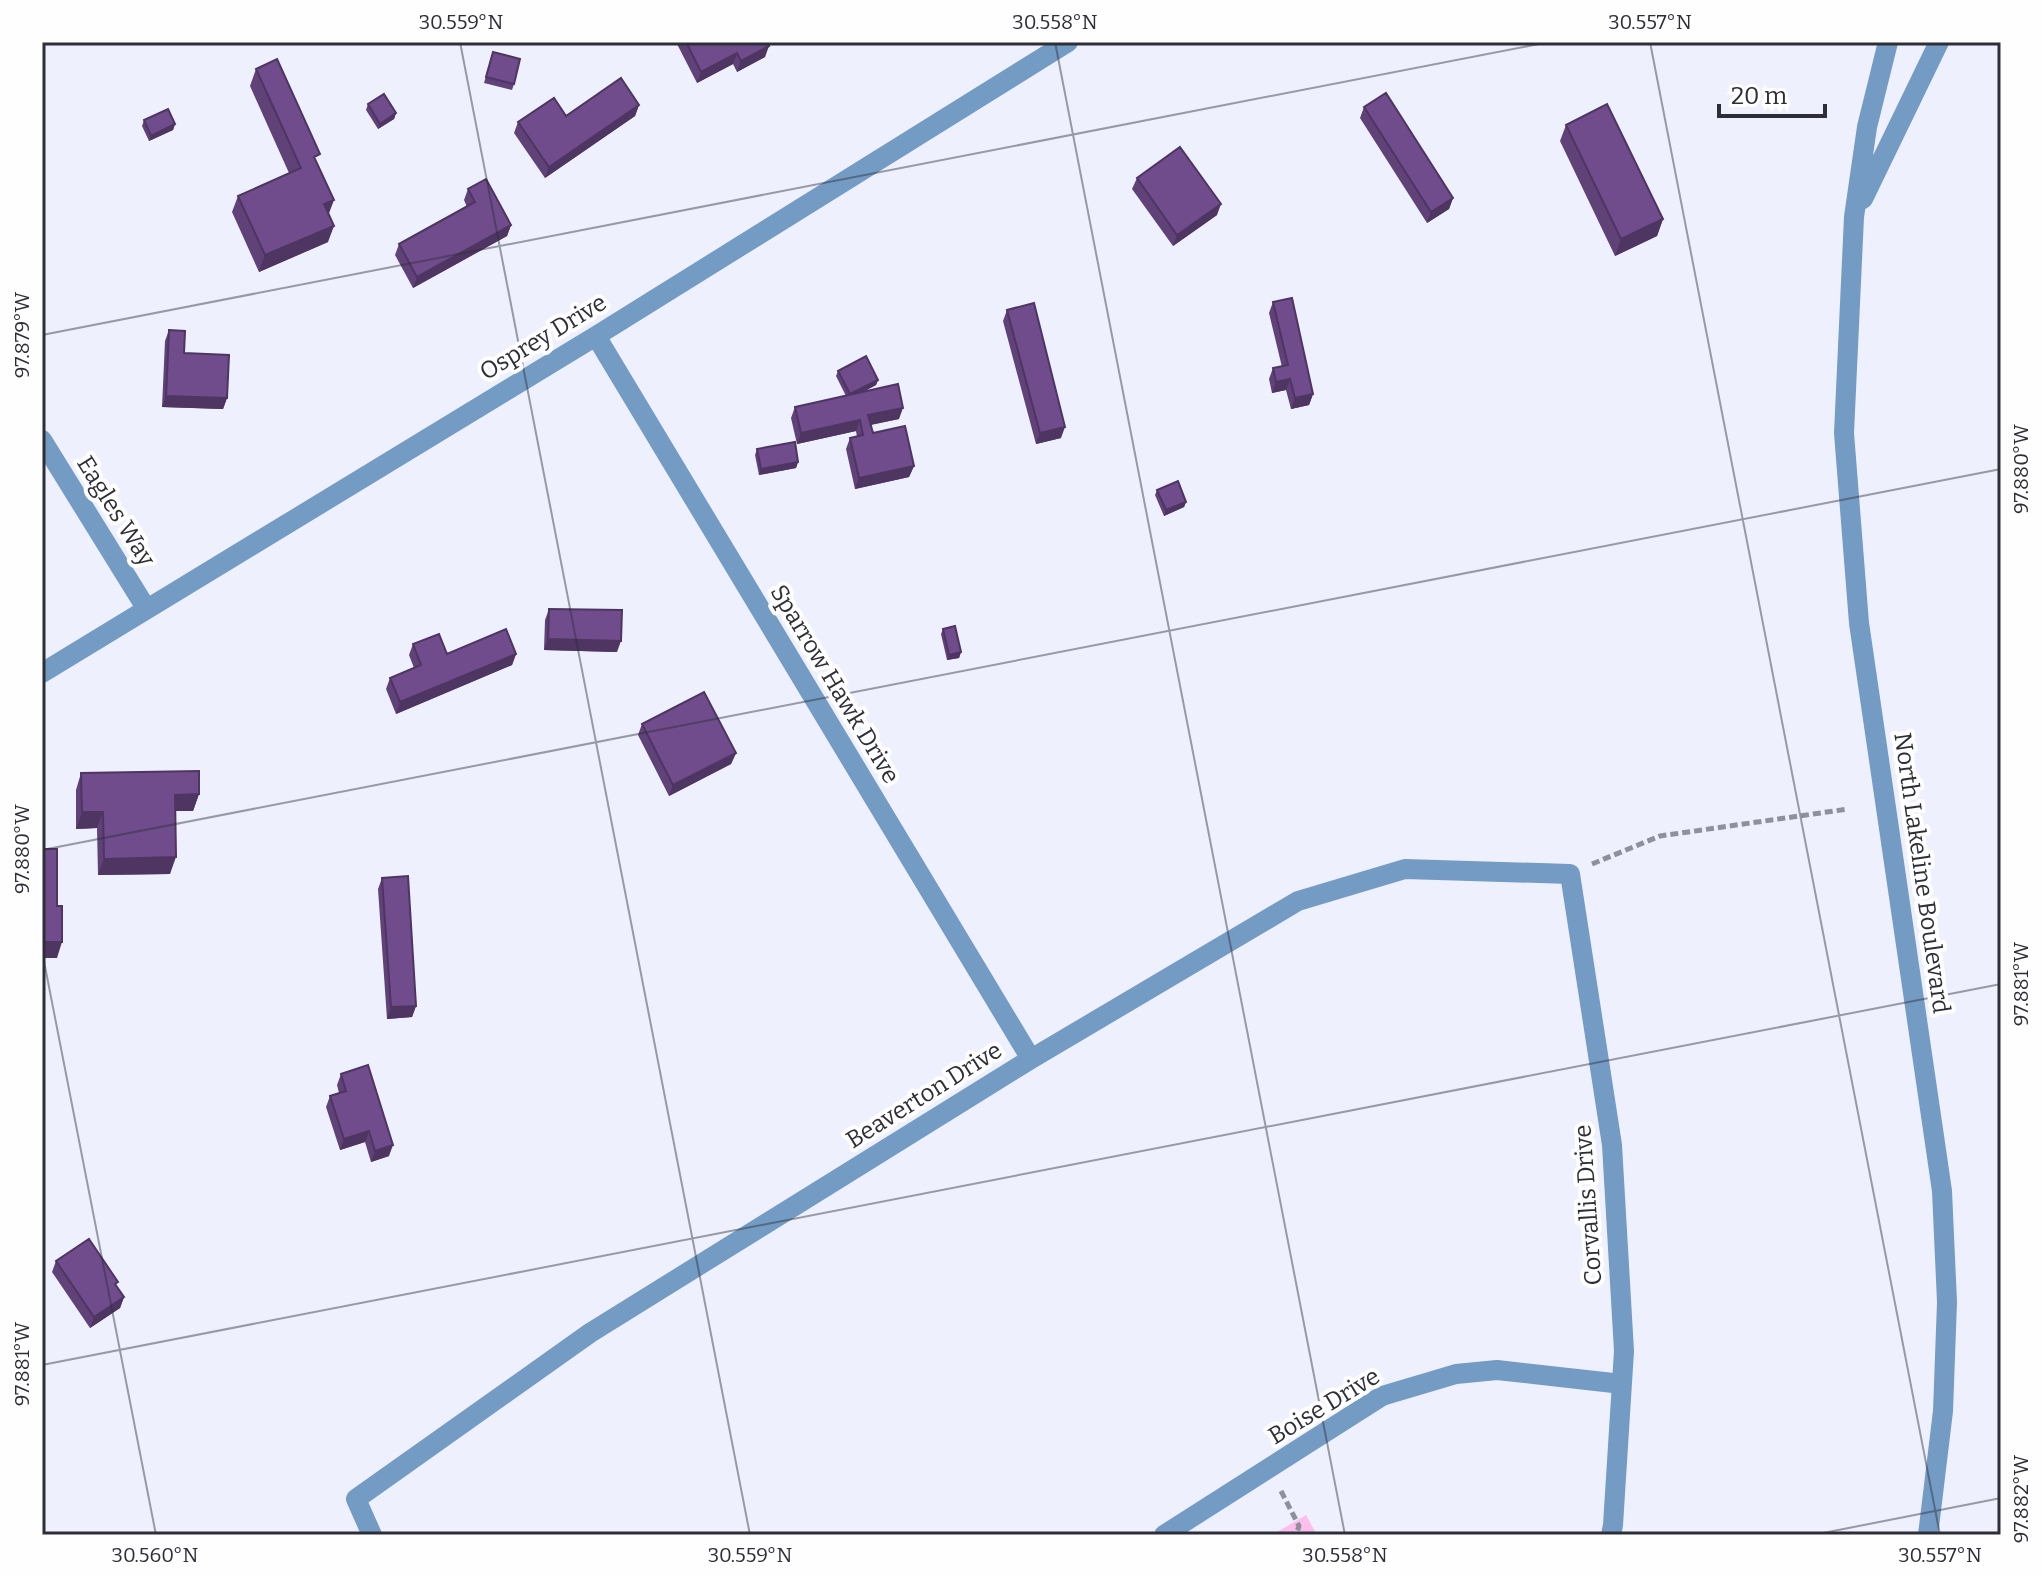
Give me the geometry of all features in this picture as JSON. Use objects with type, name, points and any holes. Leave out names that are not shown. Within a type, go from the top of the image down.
[{"type":"street","name":"Osprey Drive","points":[[42,673],[596,336],[1068,42]]},
{"type":"street","name":"North Lakeline Boulevard","points":[[1888,42],[1867,127],[1854,217],[1844,433],[1859,623],[1942,1191],[1947,1302],[1943,1411],[1928,1535]]},
{"type":"street","name":"North Lakeline Boulevard","points":[[1854,217],[1939,42]]},
{"type":"street","name":"Sparrow Hawk Drive","points":[[596,336],[1031,1059]]},
{"type":"street","name":"Eagles Way","points":[[42,440],[146,608]]},
{"type":"street","name":"Beaverton Drive","points":[[372,1535],[356,1499],[590,1333],[1031,1059],[1298,901],[1405,869],[1570,874]]},
{"type":"street","name":"Corvallis Drive","points":[[1570,874],[1612,1145],[1624,1351],[1611,1535]]},
{"type":"street","name":"Boise Drive","points":[[1164,1535],[1382,1396],[1456,1374],[1497,1370],[1622,1384]]},
{"type":"path","points":[[1570,874],[1660,836],[1848,809]]},
{"type":"path","points":[[1268,1469],[1299,1526],[1296,1535]]},
{"type":"shaded area","points":[[1306,1515],[1317,1535],[1272,1535]]},
{"type":"building","points":[[686,42],[767,42],[769,46],[741,61],[737,53],[701,72]]},
{"type":"building","points":[[493,52],[520,59],[514,84],[486,77]]},
{"type":"building","points":[[277,59],[320,154],[314,157],[334,200],[324,204],[334,226],[265,255],[238,196],[301,168],[256,69]]},
{"type":"building","points":[[621,78],[639,105],[549,167],[518,122],[554,98],[566,116]]},
{"type":"building","points":[[1386,93],[1453,198],[1431,212],[1364,107]]},
{"type":"building","points":[[384,94],[396,113],[380,124],[368,104]]},
{"type":"building","points":[[1607,104],[1663,219],[1621,239],[1566,125]]},
{"type":"building","points":[[168,109],[175,124],[151,136],[144,120]]},
{"type":"building","points":[[1180,147],[1221,204],[1177,235],[1137,178]]},
{"type":"building","points":[[486,179],[511,225],[417,277],[399,244],[475,202],[468,189]]},
{"type":"building","points":[[1292,298],[1313,394],[1295,398],[1290,379],[1276,382],[1273,368],[1288,365],[1273,302]]},
{"type":"building","points":[[1034,303],[1065,427],[1040,433],[1007,310]]},
{"type":"building","points":[[169,330],[185,331],[184,353],[229,355],[227,398],[166,396]]},
{"type":"building","points":[[866,356],[878,380],[850,394],[838,371]]},
{"type":"building","points":[[898,384],[903,408],[868,415],[873,433],[905,426],[914,466],[859,478],[850,438],[863,435],[860,420],[801,433],[795,407]]},
{"type":"building","points":[[795,442],[798,462],[761,469],[757,449]]},
{"type":"building","points":[[1178,481],[1186,502],[1166,510],[1157,490]]},
{"type":"building","points":[[549,609],[622,610],[621,641],[548,639]]},
{"type":"building","points":[[955,626],[961,652],[949,655],[943,629]]},
{"type":"building","points":[[506,629],[516,654],[400,702],[390,678],[421,665],[413,644],[439,634],[447,654]]},
{"type":"building","points":[[704,692],[736,753],[673,785],[642,724]]},
{"type":"building","points":[[199,771],[199,794],[175,795],[176,857],[104,859],[103,812],[82,812],[81,773]]},
{"type":"building","points":[[42,849],[57,849],[57,906],[62,906],[62,942],[42,942]]},
{"type":"building","points":[[408,876],[416,1006],[391,1007],[382,878]]},
{"type":"building","points":[[368,1065],[393,1145],[375,1151],[369,1131],[344,1139],[330,1096],[346,1091],[341,1074]]},
{"type":"building","points":[[89,1239],[118,1282],[115,1284],[124,1297],[94,1317],[56,1261]]}]
